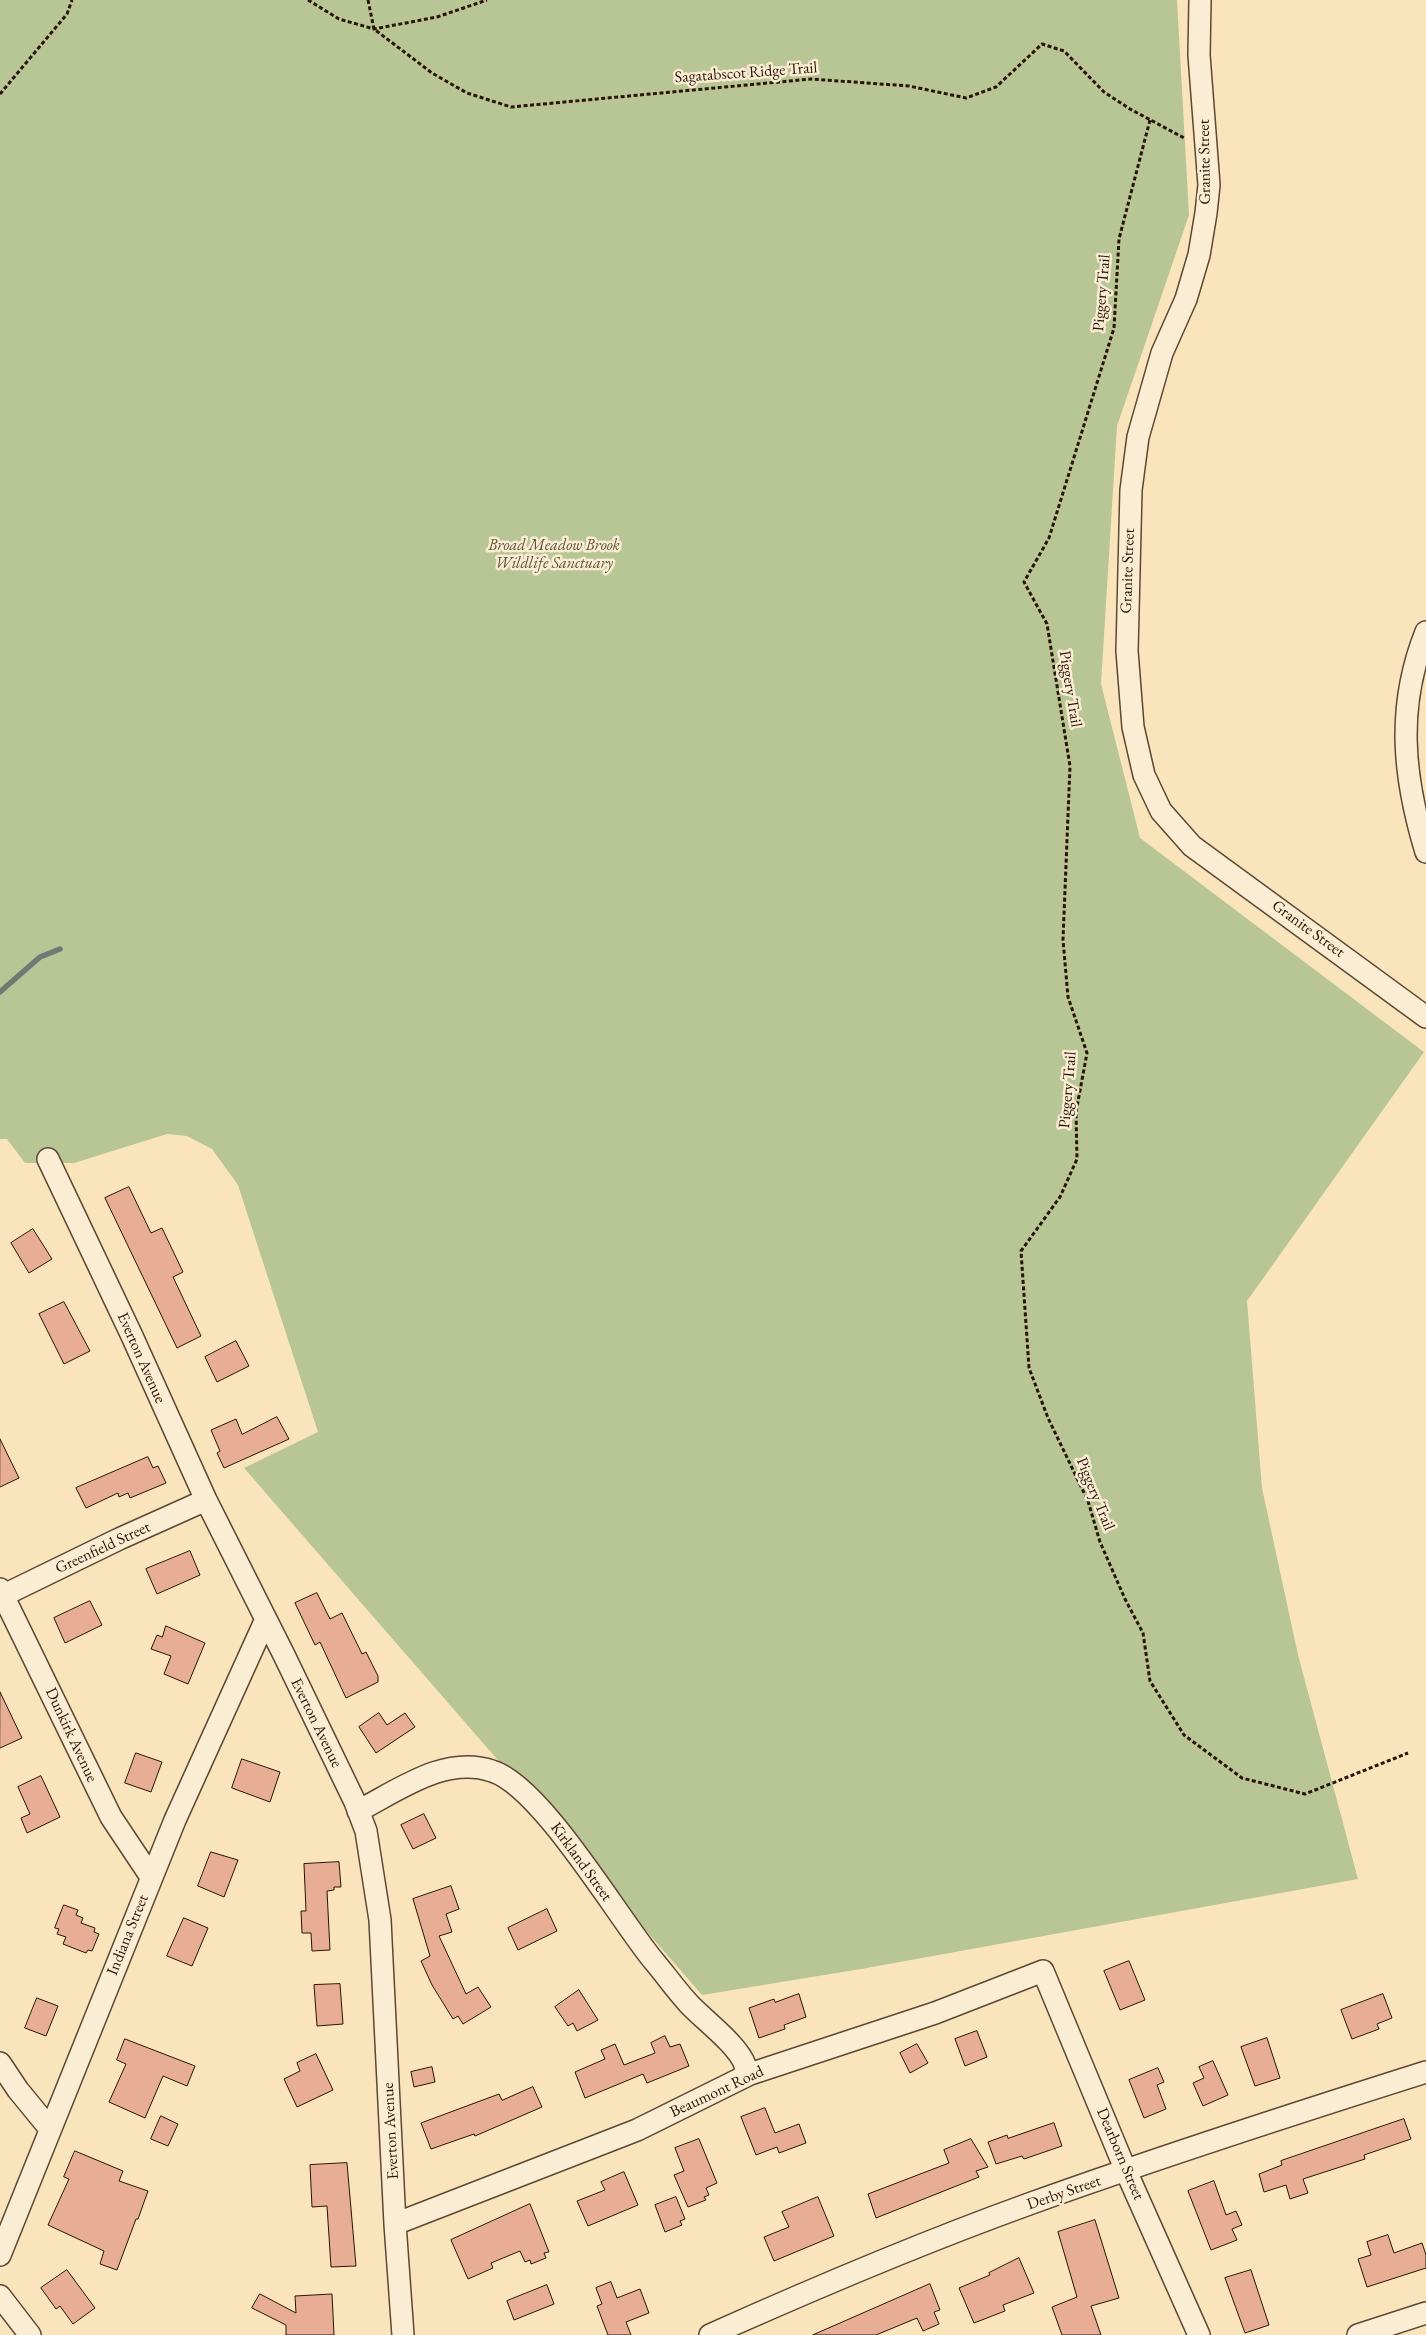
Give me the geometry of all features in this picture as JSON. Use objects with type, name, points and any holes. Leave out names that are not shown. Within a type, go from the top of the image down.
[{"type":"street","name":"Granite Street","points":[[1200,0],[1199,55],[1209,184],[1199,255],[1186,299],[1162,353],[1138,437],[1131,490],[1127,651],[1133,727],[1144,775],[1161,811],[1192,846],[1426,1017]]},
{"type":"street","points":[[1426,632],[1416,656],[1408,700],[1405,753],[1413,811],[1426,852]]},
{"type":"street","name":"Everton Avenue","points":[[48,1158],[132,1336],[206,1500],[266,1619],[366,1831],[372,1858],[380,1920],[395,2224],[403,2335]]},
{"type":"street","name":"Greenfield Street","points":[[1,1594],[206,1500]]},
{"type":"street","name":"Dunkirk Avenue","points":[[1,1594],[111,1817],[151,1877]]},
{"type":"street","name":"Indiana Street","points":[[0,2255],[151,1877],[191,1782],[266,1619]]},
{"type":"street","name":"Kirkland Street","points":[[358,1811],[426,1776],[454,1767],[485,1769],[510,1780],[547,1816],[650,1956],[688,2003],[737,2052],[745,2065],[744,2077]]},
{"type":"street","name":"Beaumont Road","points":[[395,2224],[637,2130],[744,2077],[935,2012],[1044,1971]]},
{"type":"street","name":"Dearborn Street","points":[[1044,1971],[1126,2171],[1199,2335]]},
{"type":"street","points":[[0,2063],[18,2090],[50,2129]]},
{"type":"street","name":"Derby Street","points":[[710,2335],[797,2296],[1029,2204],[1426,2072]]},
{"type":"street","points":[[0,2296],[30,2335]]},
{"type":"street","points":[[1358,2335],[1426,2313]]},
{"type":"path","points":[[0,94],[67,14],[72,0]]},
{"type":"path","points":[[308,0],[339,19],[374,29],[437,17],[487,0]]},
{"type":"path","points":[[368,0],[374,29]]},
{"type":"path","name":"Sagatabscot Ridge Trail","points":[[374,29],[432,74],[467,93],[511,107],[811,79],[909,86],[966,98],[996,87],[1042,44],[1064,51],[1104,92],[1208,152]]},
{"type":"path","name":"Piggery Trail","points":[[1150,120],[1119,239],[1114,328],[1049,538],[1024,582],[1047,624],[1070,766],[1062,940],[1068,997],[1086,1053],[1076,1112],[1076,1158],[1060,1197],[1021,1251],[1029,1368],[1048,1418],[1088,1500],[1100,1542],[1125,1599],[1143,1633],[1150,1681],[1184,1735],[1242,1778],[1305,1794],[1408,1753]]},
{"type":"green space","name":"Broad Meadow Brook Wildlife Sanctuary","points":[[0,0],[1177,0],[1189,215],[1117,426],[1101,684],[1140,838],[1424,1052],[1247,1301],[1262,1488],[1298,1655],[1358,1879],[861,1969],[702,1995],[244,1468],[318,1432],[238,1185],[212,1149],[187,1136],[167,1134],[74,1163],[25,1163],[7,1139],[0,1139]]},
{"type":"building","points":[[129,1187],[151,1233],[162,1228],[183,1272],[173,1277],[201,1336],[177,1348],[105,1198]]},
{"type":"building","points":[[33,1229],[52,1259],[29,1273],[11,1243]]},
{"type":"building","points":[[64,1302],[90,1351],[64,1364],[39,1314]]},
{"type":"building","points":[[236,1341],[249,1366],[217,1382],[205,1357]]},
{"type":"building","points":[[277,1417],[289,1439],[224,1468],[217,1453],[220,1451],[211,1430],[236,1419],[242,1434]]},
{"type":"building","points":[[0,1439],[19,1478],[0,1487]]},
{"type":"building","points":[[148,1457],[153,1468],[158,1466],[166,1483],[130,1498],[128,1493],[119,1497],[118,1493],[86,1508],[76,1488]]},
{"type":"building","points":[[190,1551],[200,1575],[157,1594],[146,1569]]},
{"type":"building","points":[[317,1593],[330,1619],[342,1613],[362,1654],[366,1652],[378,1676],[378,1682],[346,1698],[320,1642],[315,1645],[295,1603]]},
{"type":"building","points":[[90,1601],[102,1625],[65,1643],[54,1618]]},
{"type":"building","points":[[166,1626],[205,1643],[188,1684],[164,1674],[171,1656],[151,1649],[157,1635],[162,1637]]},
{"type":"building","points":[[0,1692],[22,1738],[0,1748]]},
{"type":"building","points":[[379,1713],[387,1725],[405,1713],[415,1727],[376,1753],[359,1727]]},
{"type":"building","points":[[136,1753],[162,1762],[151,1792],[125,1783]]},
{"type":"building","points":[[242,1759],[280,1772],[270,1802],[232,1788]]},
{"type":"building","points":[[41,1776],[60,1817],[27,1833],[21,1818],[30,1814],[18,1787]]},
{"type":"building","points":[[424,1814],[436,1838],[413,1849],[401,1825]]},
{"type":"building","points":[[211,1852],[238,1860],[224,1897],[198,1886]]},
{"type":"building","points":[[339,1862],[341,1887],[334,1887],[334,1890],[327,1891],[330,1950],[312,1951],[311,1933],[302,1933],[301,1911],[306,1911],[304,1864]]},
{"type":"building","points":[[451,1886],[459,1909],[446,1914],[452,1932],[439,1936],[466,1994],[478,1987],[491,2007],[463,2024],[458,2016],[453,2019],[432,1985],[421,1961],[430,1956],[413,1899]]},
{"type":"building","points":[[64,1905],[78,1910],[76,1915],[83,1918],[81,1923],[95,1928],[94,1932],[99,1934],[92,1951],[88,1950],[86,1953],[63,1944],[66,1937],[57,1934],[59,1929],[55,1928]]},
{"type":"building","points":[[547,1909],[557,1931],[518,1950],[508,1928]]},
{"type":"building","points":[[184,1918],[208,1928],[192,1966],[167,1956]]},
{"type":"building","points":[[1129,1961],[1145,2000],[1120,2010],[1104,1971]]},
{"type":"building","points":[[340,1984],[343,2024],[317,2026],[314,1985]]},
{"type":"building","points":[[579,1990],[598,2020],[577,2031],[573,2023],[568,2026],[555,2007]]},
{"type":"building","points":[[799,1994],[806,2017],[784,2025],[785,2029],[759,2038],[749,2008],[774,1999],[775,2002]]},
{"type":"building","points":[[1383,1994],[1392,2018],[1377,2024],[1379,2029],[1352,2039],[1341,2010]]},
{"type":"building","points":[[37,1998],[58,2006],[46,2036],[25,2028]]},
{"type":"building","points":[[977,2031],[987,2057],[965,2066],[955,2039]]},
{"type":"building","points":[[665,2036],[670,2047],[680,2044],[689,2066],[647,2083],[643,2074],[585,2098],[575,2072],[605,2059],[601,2050],[615,2044],[624,2065],[655,2053],[651,2043]]},
{"type":"building","points":[[1267,2038],[1280,2078],[1255,2086],[1241,2047]]},
{"type":"building","points":[[125,2039],[195,2066],[187,2086],[163,2076],[145,2118],[109,2102],[126,2064],[117,2060]]},
{"type":"building","points":[[917,2044],[928,2063],[910,2073],[900,2053]]},
{"type":"building","points":[[316,2054],[333,2090],[297,2107],[284,2079],[300,2071],[297,2063]]},
{"type":"building","points":[[1213,2061],[1228,2095],[1203,2106],[1193,2083],[1204,2078],[1199,2067]]},
{"type":"building","points":[[432,2067],[435,2082],[414,2087],[411,2072]]},
{"type":"building","points":[[1158,2068],[1164,2082],[1157,2085],[1166,2109],[1144,2118],[1129,2080]]},
{"type":"building","points":[[533,2087],[542,2107],[475,2136],[474,2134],[431,2149],[421,2123],[499,2094],[502,2100]]},
{"type":"building","points":[[765,2108],[775,2133],[799,2124],[806,2143],[779,2153],[777,2147],[756,2155],[741,2117]]},
{"type":"building","points":[[161,2116],[178,2124],[168,2146],[151,2139]]},
{"type":"building","points":[[1404,2119],[1411,2139],[1364,2155],[1365,2159],[1303,2179],[1308,2193],[1290,2199],[1286,2185],[1264,2192],[1259,2174],[1282,2165],[1281,2161]]},
{"type":"building","points":[[1054,2123],[1062,2146],[1024,2159],[1022,2156],[996,2164],[988,2142],[1007,2135],[1008,2138]]},
{"type":"building","points":[[699,2139],[717,2183],[706,2188],[709,2195],[704,2197],[706,2200],[688,2207],[674,2175],[684,2171],[675,2148]]},
{"type":"building","points":[[971,2139],[988,2167],[976,2171],[979,2177],[876,2218],[868,2194],[949,2163],[944,2150]]},
{"type":"building","points":[[75,2151],[123,2171],[119,2181],[148,2191],[117,2270],[100,2264],[104,2251],[48,2225],[69,2179],[64,2177]]},
{"type":"building","points":[[347,2163],[356,2266],[331,2267],[327,2206],[312,2207],[310,2165]]},
{"type":"building","points":[[624,2172],[638,2205],[588,2226],[577,2201],[605,2190],[601,2182]]},
{"type":"building","points":[[1214,2181],[1226,2215],[1236,2211],[1242,2225],[1232,2229],[1237,2240],[1211,2250],[1188,2191]]},
{"type":"building","points":[[676,2197],[685,2219],[680,2221],[682,2225],[665,2232],[655,2205]]},
{"type":"building","points":[[818,2197],[834,2236],[774,2261],[764,2237],[789,2227],[782,2212]]},
{"type":"building","points":[[530,2204],[549,2252],[544,2253],[546,2258],[531,2264],[530,2260],[525,2262],[520,2251],[491,2263],[493,2268],[468,2279],[451,2240]]},
{"type":"building","points":[[1095,2220],[1119,2298],[1091,2306],[1101,2335],[1062,2335],[1052,2307],[1077,2297],[1058,2232]]},
{"type":"building","points":[[1388,2235],[1394,2253],[1422,2243],[1426,2255],[1426,2268],[1367,2287],[1358,2259],[1371,2255],[1367,2242]]},
{"type":"building","points":[[1019,2258],[1034,2293],[1003,2305],[1005,2311],[974,2323],[959,2288],[990,2275],[989,2273]]},
{"type":"building","points":[[67,2270],[95,2308],[73,2324],[60,2306],[56,2309],[41,2288]]},
{"type":"building","points":[[1251,2270],[1269,2325],[1245,2333],[1225,2278]]},
{"type":"building","points":[[611,2282],[617,2298],[640,2289],[649,2313],[626,2322],[631,2335],[608,2335],[597,2306],[602,2304],[596,2288]]},
{"type":"building","points":[[930,2284],[940,2310],[934,2312],[939,2324],[923,2331],[917,2318],[876,2335],[813,2335]]},
{"type":"building","points":[[547,2285],[554,2304],[514,2320],[507,2301]]},
{"type":"building","points":[[260,2294],[296,2313],[295,2296],[332,2294],[334,2335],[286,2335],[286,2325],[252,2308]]},
{"type":"waterway","points":[[0,992],[40,957],[60,949]]}]
